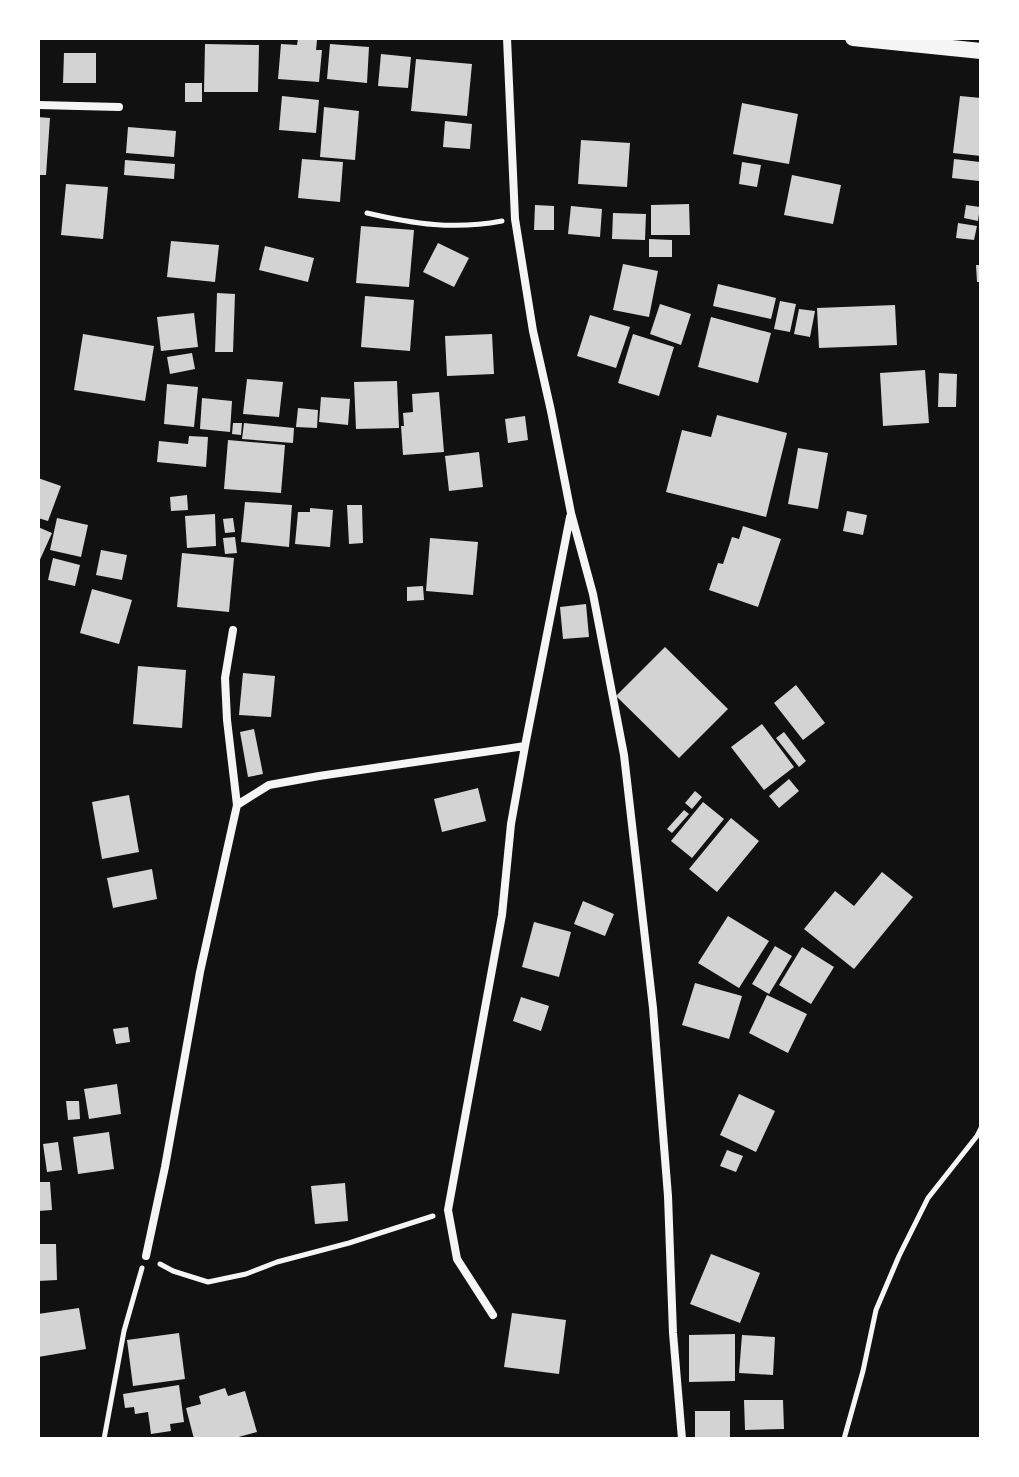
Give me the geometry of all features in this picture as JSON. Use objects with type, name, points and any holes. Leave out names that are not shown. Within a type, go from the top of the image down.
[{"type":"main road","points":[[853,38],[981,51]]},
{"type":"street","points":[[507,38],[515,219],[533,331],[571,513],[593,594],[624,755],[653,1008],[682,1439]]},
{"type":"street","points":[[38,105],[119,107]]},
{"type":"street","points":[[493,1315],[457,1259],[448,1210],[502,915],[511,824],[571,513]]},
{"type":"street","points":[[146,1256],[200,972],[237,805],[225,678],[233,630]]},
{"type":"street","points":[[237,805],[269,785],[525,746]]},
{"type":"path","points":[[367,213],[448,227],[515,219]]},
{"type":"path","points":[[844,1439],[876,1310],[899,1256],[928,1198],[981,1128]]},
{"type":"path","points":[[104,1439],[124,1331],[146,1256],[173,1271],[208,1282],[246,1274],[448,1210]]},
{"type":"building","points":[[298,38],[317,40],[316,50],[322,50],[319,82],[278,79],[281,44],[297,45]]},
{"type":"building","points":[[205,44],[259,45],[258,92],[204,92]]},
{"type":"building","points":[[330,44],[369,47],[367,83],[327,79]]},
{"type":"building","points":[[64,53],[96,53],[96,83],[63,83]]},
{"type":"building","points":[[381,54],[411,57],[408,88],[378,86]]},
{"type":"building","points":[[416,59],[472,64],[467,116],[411,111]]},
{"type":"building","points":[[185,83],[202,83],[202,102],[185,102]]},
{"type":"building","points":[[282,96],[319,100],[316,133],[279,130]]},
{"type":"building","points":[[960,96],[981,98],[981,156],[953,153]]},
{"type":"building","points":[[742,103],[798,114],[789,164],[733,154]]},
{"type":"building","points":[[324,107],[359,111],[355,160],[320,157]]},
{"type":"building","points":[[38,117],[50,118],[46,175],[38,175]]},
{"type":"building","points":[[445,121],[472,124],[470,149],[443,147]]},
{"type":"building","points":[[128,127],[176,131],[174,157],[126,153]]},
{"type":"building","points":[[581,140],[630,143],[627,187],[578,184]]},
{"type":"building","points":[[302,159],[343,162],[340,202],[298,198]]},
{"type":"building","points":[[954,159],[980,162],[979,181],[952,178]]},
{"type":"building","points":[[125,160],[175,164],[174,179],[124,175]]},
{"type":"building","points":[[742,162],[761,165],[757,187],[739,184]]},
{"type":"building","points":[[792,175],[841,185],[833,224],[784,215]]},
{"type":"building","points":[[66,184],[108,187],[103,239],[61,235]]},
{"type":"building","points":[[689,204],[690,235],[651,235],[651,205]]},
{"type":"building","points":[[535,205],[554,206],[554,230],[534,230]]},
{"type":"building","points":[[966,205],[980,207],[978,221],[964,218]]},
{"type":"building","points":[[571,206],[602,209],[600,237],[568,234]]},
{"type":"building","points":[[613,213],[646,214],[645,240],[612,239]]},
{"type":"building","points":[[958,223],[977,226],[974,240],[956,238]]},
{"type":"building","points":[[361,226],[414,230],[409,287],[356,283]]},
{"type":"building","points":[[649,239],[672,240],[672,257],[649,257]]},
{"type":"building","points":[[171,241],[219,245],[215,282],[167,277]]},
{"type":"building","points":[[438,243],[469,258],[454,287],[423,272]]},
{"type":"building","points":[[265,246],[314,258],[308,282],[259,270]]},
{"type":"building","points":[[623,264],[658,271],[649,317],[613,310]]},
{"type":"building","points":[[976,265],[981,265],[981,282],[977,282]]},
{"type":"building","points":[[718,284],[776,298],[771,319],[713,306]]},
{"type":"building","points":[[217,293],[235,294],[233,352],[215,352]]},
{"type":"building","points":[[365,296],[414,300],[410,351],[361,347]]},
{"type":"building","points":[[780,301],[796,304],[790,332],[774,329]]},
{"type":"building","points":[[660,304],[691,314],[681,345],[650,334]]},
{"type":"building","points":[[895,305],[897,345],[819,348],[817,308]]},
{"type":"building","points":[[799,309],[815,311],[810,337],[794,334]]},
{"type":"building","points":[[194,313],[198,347],[161,351],[157,317]]},
{"type":"building","points":[[590,315],[630,327],[616,368],[577,356]]},
{"type":"building","points":[[711,317],[771,333],[758,383],[698,367]]},
{"type":"building","points":[[83,334],[154,346],[145,401],[74,390]]},
{"type":"building","points":[[492,334],[494,374],[447,376],[445,336]]},
{"type":"building","points":[[633,334],[674,347],[659,396],[618,383]]},
{"type":"building","points":[[192,353],[195,369],[170,374],[167,357]]},
{"type":"building","points":[[925,370],[929,423],[883,426],[880,373]]},
{"type":"building","points":[[939,373],[957,374],[956,407],[938,407]]},
{"type":"building","points":[[247,379],[283,382],[279,417],[243,414]]},
{"type":"building","points":[[397,381],[399,428],[356,429],[354,382]]},
{"type":"building","points":[[167,384],[198,387],[194,427],[164,424]]},
{"type":"building","points":[[439,392],[444,452],[403,455],[401,426],[404,426],[403,413],[413,412],[412,394]]},
{"type":"building","points":[[321,397],[350,399],[348,425],[319,422]]},
{"type":"building","points":[[202,398],[232,401],[230,432],[200,429]]},
{"type":"building","points":[[298,408],[318,410],[317,428],[296,427]]},
{"type":"building","points":[[717,415],[787,433],[766,517],[666,492],[682,430],[711,437]]},
{"type":"building","points":[[525,416],[528,440],[508,443],[505,419]]},
{"type":"building","points":[[233,423],[242,423],[241,435],[232,434]]},
{"type":"building","points":[[244,423],[294,428],[293,443],[242,439]]},
{"type":"building","points":[[189,436],[208,437],[206,467],[157,462],[159,441],[188,444]]},
{"type":"building","points":[[228,440],[285,445],[281,493],[224,489]]},
{"type":"building","points":[[798,448],[828,453],[818,509],[788,504]]},
{"type":"building","points":[[479,452],[483,487],[449,491],[445,456]]},
{"type":"building","points":[[38,478],[61,486],[48,521],[38,518]]},
{"type":"building","points":[[187,495],[188,510],[171,511],[170,497]]},
{"type":"building","points":[[245,502],[292,505],[289,547],[241,542]]},
{"type":"building","points":[[347,505],[362,505],[363,543],[349,544]]},
{"type":"building","points":[[310,508],[333,510],[330,547],[295,544],[298,512],[310,512]]},
{"type":"building","points":[[847,511],[867,515],[863,535],[843,531]]},
{"type":"building","points":[[215,514],[216,546],[187,548],[185,516]]},
{"type":"building","points":[[57,518],[88,525],[81,557],[50,550]]},
{"type":"building","points":[[233,518],[235,532],[225,533],[223,519]]},
{"type":"building","points":[[743,526],[781,539],[758,607],[709,590],[718,563],[723,564],[732,537],[739,539]]},
{"type":"building","points":[[38,527],[52,533],[38,564]]},
{"type":"building","points":[[235,537],[237,553],[225,554],[223,538]]},
{"type":"building","points":[[430,538],[478,542],[473,595],[426,591]]},
{"type":"building","points":[[101,550],[127,555],[122,580],[96,575]]},
{"type":"building","points":[[182,553],[234,558],[229,612],[177,607]]},
{"type":"building","points":[[53,558],[80,565],[75,586],[48,580]]},
{"type":"building","points":[[423,586],[424,600],[407,601],[407,587]]},
{"type":"building","points":[[92,589],[132,600],[119,644],[80,633]]},
{"type":"building","points":[[586,604],[589,637],[563,639],[560,607]]},
{"type":"building","points":[[665,647],[728,709],[679,758],[616,696]]},
{"type":"building","points":[[138,666],[186,670],[182,728],[133,724]]},
{"type":"building","points":[[243,673],[275,676],[271,717],[239,715]]},
{"type":"building","points":[[796,685],[825,723],[803,740],[774,703]]},
{"type":"building","points":[[762,724],[794,767],[764,790],[731,747]]},
{"type":"building","points":[[254,729],[263,774],[248,777],[240,732]]},
{"type":"building","points":[[784,732],[806,761],[799,767],[776,738]]},
{"type":"building","points":[[789,779],[799,791],[779,808],[769,796]]},
{"type":"building","points":[[478,788],[486,821],[442,832],[434,799]]},
{"type":"building","points":[[695,791],[702,797],[692,809],[685,803]]},
{"type":"building","points":[[129,795],[139,852],[102,859],[92,802]]},
{"type":"building","points":[[703,802],[724,819],[692,858],[671,841]]},
{"type":"building","points":[[684,810],[689,814],[672,833],[667,829]]},
{"type":"building","points":[[731,818],[759,841],[717,892],[689,869]]},
{"type":"building","points":[[152,869],[157,899],[113,908],[107,878]]},
{"type":"building","points":[[882,872],[913,897],[854,969],[804,929],[835,891],[854,906]]},
{"type":"building","points":[[583,901],[614,914],[605,936],[574,924]]},
{"type":"building","points":[[728,916],[769,941],[739,988],[698,963]]},
{"type":"building","points":[[534,922],[571,932],[559,977],[522,967]]},
{"type":"building","points":[[775,946],[792,956],[769,994],[752,984]]},
{"type":"building","points":[[802,947],[834,967],[811,1004],[779,985]]},
{"type":"building","points":[[695,983],[742,996],[729,1039],[682,1025]]},
{"type":"building","points":[[767,995],[807,1014],[788,1053],[749,1033]]},
{"type":"building","points":[[521,997],[549,1006],[541,1031],[513,1021]]},
{"type":"building","points":[[128,1027],[130,1042],[116,1044],[113,1029]]},
{"type":"building","points":[[117,1084],[121,1114],[89,1119],[84,1089]]},
{"type":"building","points":[[739,1094],[775,1111],[756,1152],[720,1135]]},
{"type":"building","points":[[66,1101],[79,1101],[80,1119],[68,1120]]},
{"type":"building","points":[[109,1132],[114,1169],[78,1174],[73,1137]]},
{"type":"building","points":[[58,1142],[62,1170],[47,1172],[43,1144]]},
{"type":"building","points":[[727,1150],[743,1156],[736,1172],[720,1166]]},
{"type":"building","points":[[38,1182],[50,1182],[52,1210],[38,1211]]},
{"type":"building","points":[[345,1183],[348,1221],[315,1224],[311,1186]]},
{"type":"building","points":[[38,1244],[56,1244],[57,1280],[38,1281]]},
{"type":"building","points":[[711,1254],[760,1273],[740,1323],[690,1304]]},
{"type":"building","points":[[79,1308],[86,1349],[38,1357],[38,1314]]},
{"type":"building","points":[[512,1313],[566,1320],[559,1374],[504,1367]]},
{"type":"building","points":[[179,1333],[185,1379],[133,1386],[127,1340]]},
{"type":"building","points":[[735,1334],[735,1381],[689,1382],[689,1335]]},
{"type":"building","points":[[742,1335],[775,1337],[773,1375],[739,1373]]},
{"type":"building","points":[[179,1385],[184,1422],[170,1424],[171,1431],[151,1434],[148,1412],[135,1414],[134,1407],[125,1408],[123,1394]]},
{"type":"building","points":[[225,1388],[228,1396],[245,1391],[257,1432],[231,1439],[194,1439],[186,1408],[201,1404],[199,1396]]},
{"type":"building","points":[[744,1400],[783,1400],[784,1429],[745,1430]]},
{"type":"building","points":[[695,1411],[730,1411],[730,1439],[695,1439]]}]
